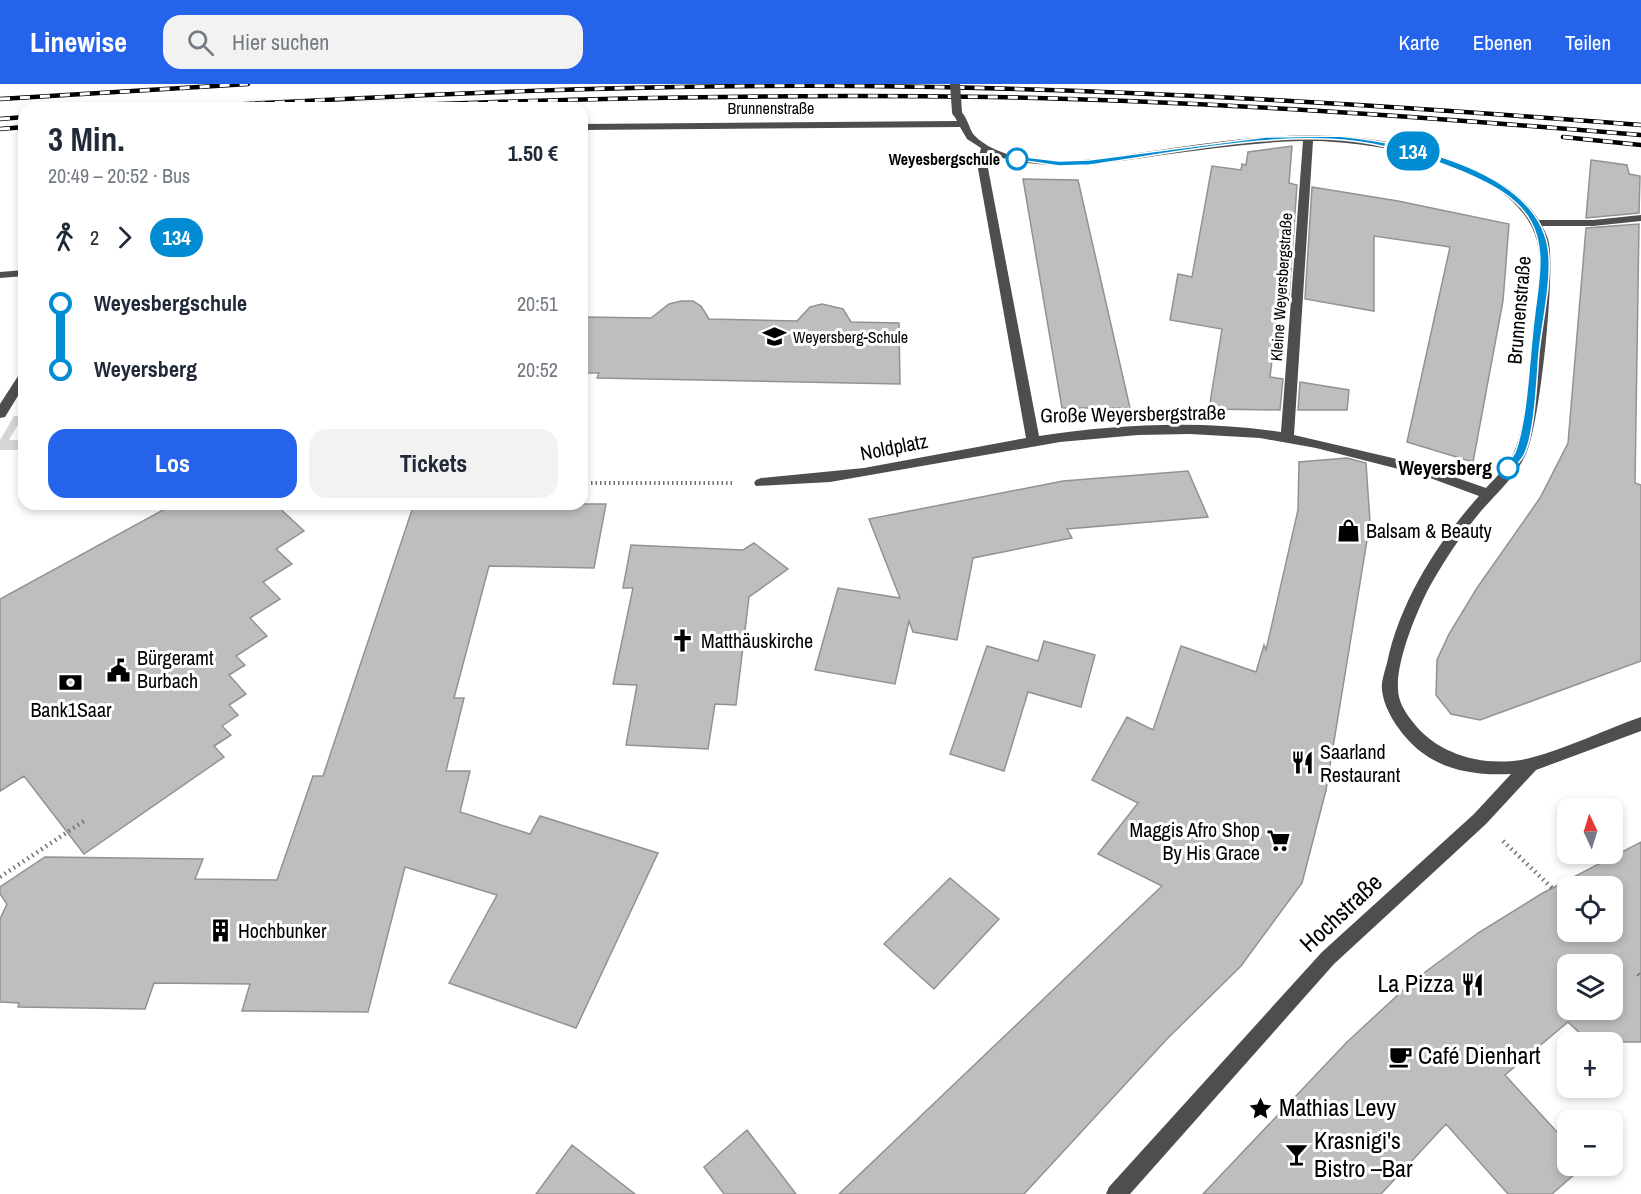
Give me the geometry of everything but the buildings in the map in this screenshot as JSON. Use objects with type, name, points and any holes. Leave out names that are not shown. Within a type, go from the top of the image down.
[{"type":"street","points":[[955,84],[960,124],[968,136],[986,148]]},
{"type":"street","name":"Brunnenstraße","points":[[588,127],[960,124]]},
{"type":"street","name":"Brunnenstraße","points":[[986,148],[1017,159],[1059,164],[1237,142],[1308,138],[1372,141],[1434,157],[1483,178],[1507,192],[1523,205],[1536,223],[1545,256],[1530,398],[1521,452],[1470,515],[1408,614],[1396,646],[1390,689],[1400,718],[1418,740],[1442,758],[1471,767],[1497,770],[1530,765]]},
{"type":"street","name":"Kleine Weyersbergstraße","points":[[1287,439],[1308,138]]},
{"type":"street","name":"Große Weyersbergstraße","points":[[986,148],[982,163],[1033,441],[1088,434],[1199,430],[1244,432],[1356,453],[1441,475],[1487,494]]},
{"type":"street","points":[[1536,223],[1593,223],[1641,218]]},
{"type":"street","points":[[0,275],[18,274]]},
{"type":"street","points":[[0,414],[18,386]]},
{"type":"street","name":"Noldplatz","points":[[761,483],[810,482],[1033,441]]},
{"type":"street","name":"Hochstraße","points":[[1116,1194],[1328,958],[1480,819],[1530,765],[1641,723]]},
{"type":"path","points":[[588,483],[761,483]]},
{"type":"path","points":[[1480,819],[1552,888]]},
{"type":"path","points":[[0,877],[84,821]]},
{"type":"shaded area","points":[[14,416],[18,416],[18,425],[9,440],[18,440],[18,450],[0,450],[0,440]]},
{"type":"railway","points":[[0,99],[248,84]]},
{"type":"railway","points":[[289,102],[518,91],[689,87],[958,87],[1251,99],[1641,125]]},
{"type":"railway","points":[[509,102],[831,96],[1073,99],[1317,111],[1641,135]]},
{"type":"railway","points":[[0,119],[18,118]]},
{"type":"railway","points":[[0,129],[18,128]]},
{"type":"railway","points":[[1563,137],[1641,145]]},
{"type":"bus line","name":"134","points":[[1017,159],[1059,164],[1266,139],[1339,138],[1372,141],[1434,157],[1461,167],[1507,192],[1531,214],[1536,223],[1545,256],[1530,398],[1521,452],[1508,468]]},
{"type":"place","name":"Weyesbergschule","points":[[1017,159]]},
{"type":"place","name":"Weyersberg-Schule","points":[[775,337]]},
{"type":"place","name":"Weyersberg","points":[[1508,468]]},
{"type":"place","name":"Balsam & Beauty","points":[[1348,531]]},
{"type":"place","name":"Matthäuskirche","points":[[683,641]]},
{"type":"place","name":"Bürgeramt Burbach","points":[[119,670]]},
{"type":"place","name":"Bank1Saar","points":[[71,682]]},
{"type":"place","name":"Saarland Restaurant","points":[[1302,763]]},
{"type":"place","name":"Maggis Afro Shop By His Grace","points":[[1278,841]]},
{"type":"place","name":"Hochbunker","points":[[220,931]]},
{"type":"place","name":"La Pizza","points":[[1472,984]]},
{"type":"place","name":"Café Dienhart","points":[[1400,1056]]},
{"type":"place","name":"Mathias Levy","points":[[1261,1108]]},
{"type":"place","name":"Krasnigi's Bistro –Bar","points":[[1296,1155]]}]
